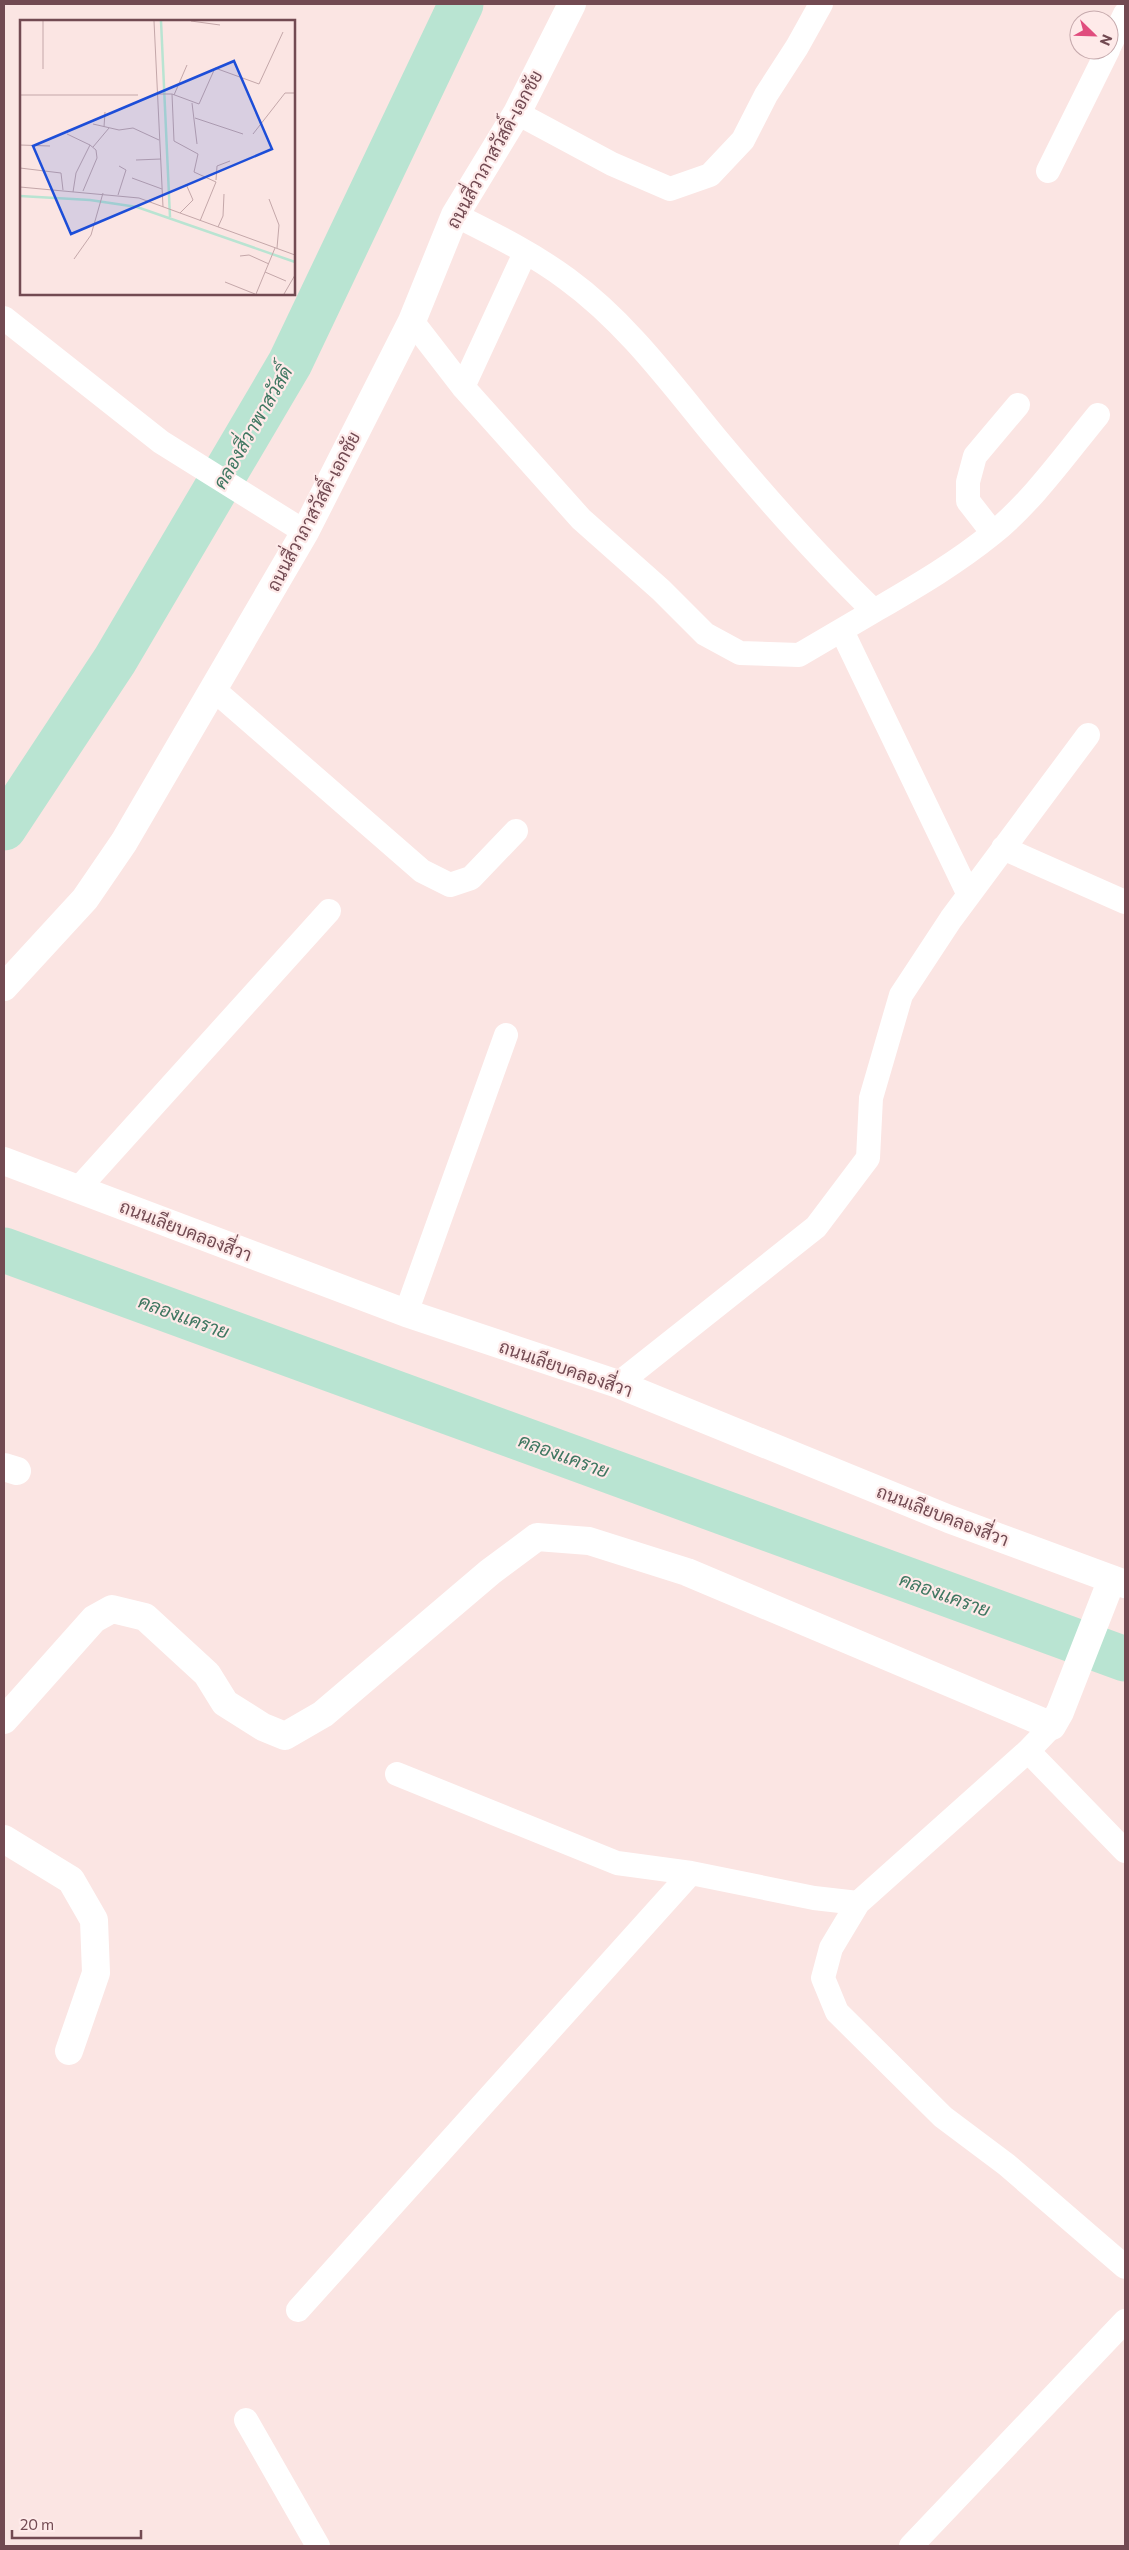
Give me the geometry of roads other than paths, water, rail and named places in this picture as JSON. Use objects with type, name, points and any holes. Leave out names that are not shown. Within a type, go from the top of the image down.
[{"type":"street","name":"ถนนสี่วาภาสวัสดิ์-เอกชัย","points":[[4,986],[86,900],[124,842],[305,532],[412,321],[455,215],[517,113],[572,4]]},
{"type":"street","name":"ถนนเลียบคลองสี่วา","points":[[4,1161],[406,1314],[618,1384],[949,1519],[1119,1581]]},
{"type":"street","points":[[4,1720],[94,1619],[112,1609],[144,1617],[207,1674],[225,1703],[263,1727],[285,1736],[323,1714],[490,1572],[538,1537],[589,1541],[686,1572],[1056,1719],[1094,1621],[1119,1581]]},
{"type":"street","points":[[4,1840],[71,1880],[94,1920],[96,1973],[69,2051]]},
{"type":"lane","points":[[517,113],[612,164],[670,189],[710,175],[743,140],[766,95],[797,47],[821,4]]},
{"type":"lane","points":[[1119,26],[1125,14]]},
{"type":"lane","points":[[1048,171],[1102,60]]},
{"type":"lane","points":[[455,215],[526,253],[567,279],[633,337],[724,447],[805,540],[874,611]]},
{"type":"lane","points":[[462,387],[526,253]]},
{"type":"lane","points":[[4,318],[161,442],[305,532]]},
{"type":"lane","points":[[412,321],[462,387],[581,519],[661,590],[705,634],[740,653],[799,655],[941,572],[993,533],[1044,481],[1098,415]]},
{"type":"lane","points":[[993,533],[968,501],[968,482],[975,456],[1018,404]]},
{"type":"lane","points":[[842,631],[969,895]]},
{"type":"lane","points":[[214,689],[422,871],[450,885],[471,878],[516,831]]},
{"type":"lane","points":[[618,1384],[816,1227],[868,1158],[871,1098],[901,995],[969,895],[1088,735]]},
{"type":"lane","points":[[1003,848],[1125,902]]},
{"type":"lane","points":[[78,1189],[329,910]]},
{"type":"lane","points":[[406,1314],[506,1035]]},
{"type":"lane","points":[[1056,1719],[1028,1751],[858,1903],[831,1948],[823,1978],[837,2012],[943,2117],[1007,2165],[1125,2267]]},
{"type":"lane","points":[[1028,1751],[1125,1851]]},
{"type":"lane","points":[[397,1774],[617,1863],[691,1873],[814,1898],[858,1903]]},
{"type":"lane","points":[[298,2310],[691,1873]]},
{"type":"lane","points":[[911,2546],[1125,2321]]},
{"type":"lane","points":[[246,2420],[318,2546]]},
{"type":"waterway","name":"คลองสี่วาพาสวัสดิ์","points":[[4,828],[115,660],[290,363],[461,4]]},
{"type":"waterway","name":"คลองเเคราย","points":[[4,1250],[1125,1659]]}]
